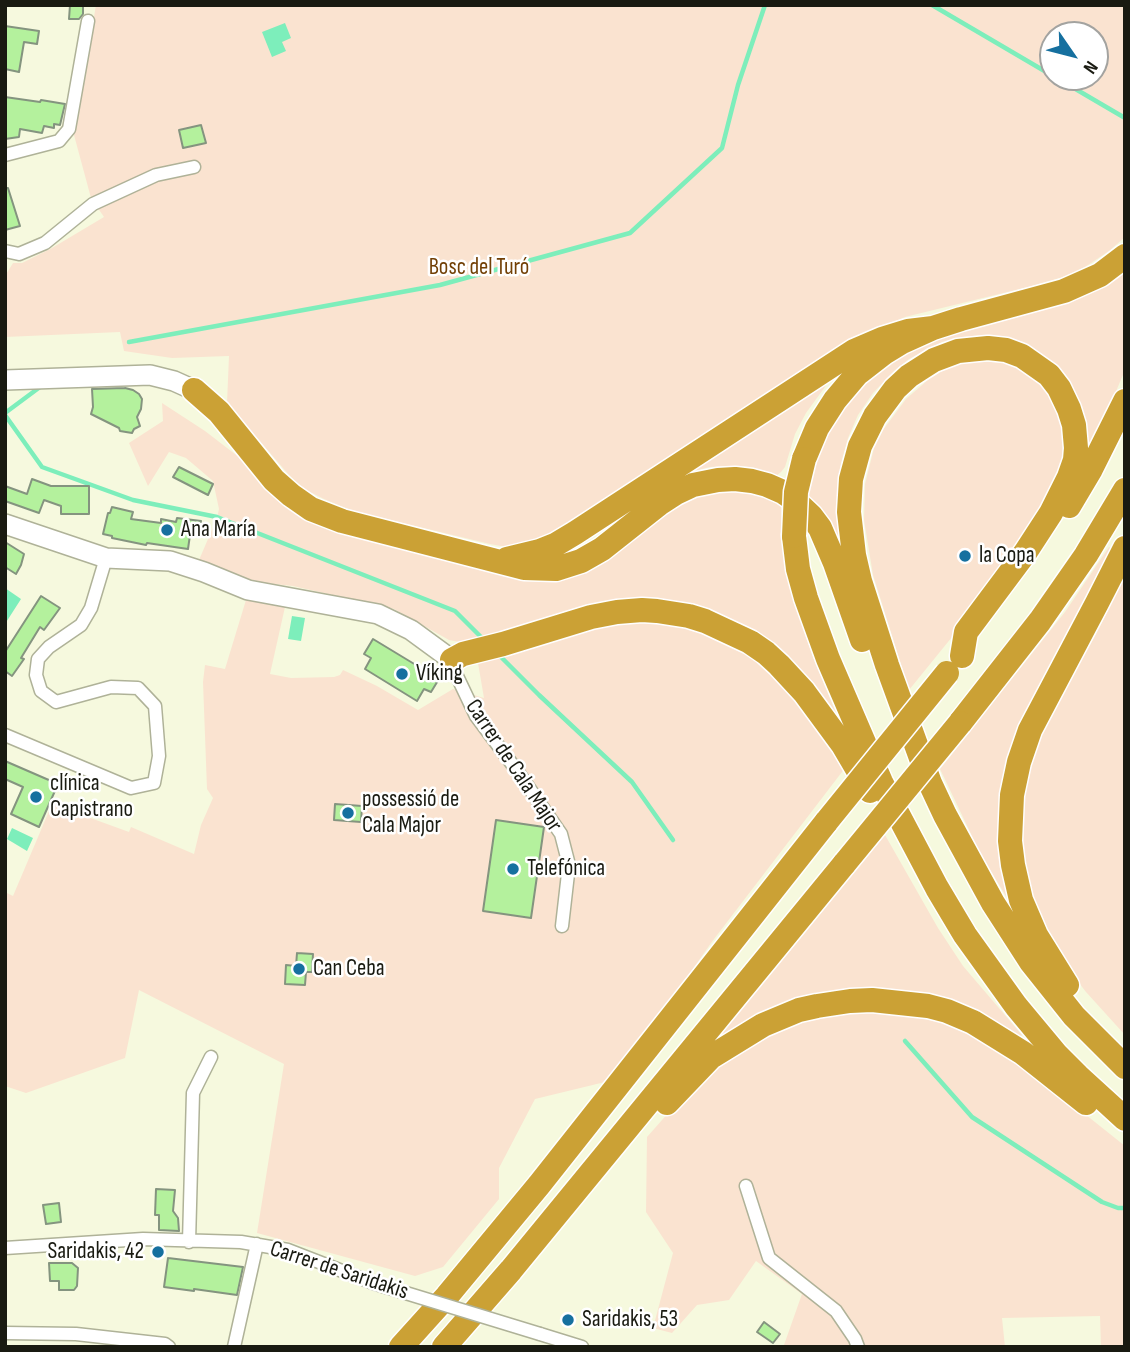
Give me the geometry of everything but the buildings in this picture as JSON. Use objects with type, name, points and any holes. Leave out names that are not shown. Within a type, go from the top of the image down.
[{"type":"highway","points":[[1125,256],[1100,275],[1064,291],[933,328],[902,342],[857,374],[829,409],[812,438],[804,459],[795,503],[794,536],[798,569],[806,598],[828,659],[881,782],[937,888],[965,935],[1016,1006],[1056,1054],[1125,1119]]},
{"type":"highway","points":[[498,560],[523,557],[565,540],[854,351],[908,331],[933,328]]},
{"type":"highway","points":[[954,664],[966,632],[1026,553],[1051,513],[1075,460],[1074,425],[1059,388],[1049,375],[1022,356],[988,348],[969,348],[945,355],[909,376],[895,389],[869,425],[860,446],[852,479],[850,524],[860,581],[887,665],[944,815],[1024,952],[1074,1016],[1125,1068]]},
{"type":"highway","points":[[194,390],[219,412],[274,480],[311,509],[342,521],[535,569],[556,569],[573,564],[602,549],[667,499],[703,482],[746,480],[774,488],[793,499],[820,528],[873,668],[915,761],[930,783]]},
{"type":"highway","points":[[401,1347],[539,1185],[954,664],[1074,500],[1125,401]]},
{"type":"highway","points":[[444,1347],[511,1270],[960,723],[1040,621],[1086,555],[1125,490]]},
{"type":"highway","points":[[1125,548],[1026,740],[1016,772],[1010,806],[1010,829],[1016,883],[1036,935],[1074,995],[1125,1051]]},
{"type":"highway","points":[[452,660],[463,654],[617,612],[642,610],[673,613],[719,626],[750,642],[779,664],[843,745],[918,873],[937,888]]},
{"type":"highway","points":[[603,1158],[631,1143],[710,1057],[737,1040],[763,1025],[799,1010],[872,1000],[909,1003],[947,1011],[973,1022],[1023,1053],[1125,1135]]},
{"type":"street","points":[[5,155],[59,141],[69,129],[88,21]]},
{"type":"street","points":[[5,250],[19,254],[45,243],[93,204],[156,175],[194,167]]},
{"type":"street","points":[[5,380],[150,375],[194,390]]},
{"type":"street","points":[[5,524],[106,558],[170,561],[248,590],[378,614],[411,630],[452,660]]},
{"type":"street","points":[[5,735],[131,788],[154,783],[159,755],[155,706],[138,688],[111,687],[56,702],[41,691],[36,675],[38,659],[60,638],[81,625],[91,608],[106,558]]},
{"type":"street","name":"Carrer de Cala Major","points":[[452,660],[476,716],[561,834],[569,865],[562,926]]},
{"type":"street","points":[[189,1242],[193,1093],[211,1057]]},
{"type":"street","points":[[746,1186],[769,1258],[836,1311],[858,1347]]},
{"type":"street","name":"Carrer de Saridakis","points":[[5,1248],[143,1239],[257,1244],[288,1250],[373,1283],[582,1347]]},
{"type":"street","points":[[234,1347],[257,1244]]},
{"type":"street","points":[[5,1333],[75,1334],[165,1344],[169,1347]]},
{"type":"green space","name":"Bosc del Turó","points":[[96,5],[1125,5],[1125,237],[1085,267],[1063,277],[905,317],[869,333],[557,532],[531,544],[506,547],[353,511],[304,489],[227,403],[229,356],[172,358],[124,351],[120,332],[5,337],[5,276],[13,263],[22,263],[52,248],[104,217],[91,198],[74,135]]},
{"type":"green space","points":[[1125,269],[1125,370],[1104,420],[1085,455],[1080,421],[998,337],[983,335],[942,342],[909,359],[894,371],[873,393],[858,415],[848,438],[838,484],[841,549],[806,494],[823,438],[848,398],[881,368],[916,346]]},
{"type":"green space","points":[[975,361],[1006,363],[1022,370],[1046,389],[1062,418],[1066,445],[1056,487],[965,621],[909,690],[873,575],[864,520],[865,484],[874,448],[883,430],[906,399],[944,370]]},
{"type":"green space","points":[[833,376],[806,413],[795,434],[785,467],[776,476],[751,467],[733,466],[710,467],[690,472]]},
{"type":"green space","points":[[162,403],[244,461],[268,488],[524,577],[693,494],[739,487],[781,501],[782,538],[792,596],[836,713],[831,717],[689,607],[470,644],[449,640],[394,609],[293,586],[247,581],[199,560],[219,509],[213,481],[186,458],[169,452],[148,486],[129,443],[163,421]]},
{"type":"green space","points":[[1109,547],[1113,549],[1035,701],[1012,906],[981,855],[940,769],[1065,612]]},
{"type":"green space","points":[[1125,576],[1125,1035],[1062,961],[1035,911],[1021,852],[1025,781],[1037,740]]},
{"type":"green space","points":[[246,600],[285,607],[270,674],[291,678],[334,677],[340,675],[343,670],[418,710],[453,689],[484,698],[478,663],[605,626],[627,622],[676,625],[700,631],[747,654],[766,669],[819,730],[845,768],[711,943],[672,999],[605,1082],[535,1099],[499,1168],[499,1199],[443,1267],[415,1276],[257,1233],[284,1064],[139,990],[125,1058],[26,1093],[5,1086],[5,892],[13,896],[52,804],[129,832],[131,827],[194,854],[201,825],[213,798],[207,789],[203,682],[205,665],[225,669]]},
{"type":"green space","points":[[885,835],[963,966],[1022,1035],[1017,1040],[897,993],[710,1048]]},
{"type":"green space","points":[[886,1012],[935,1021],[964,1030],[1041,1079],[1125,1146],[1125,1347],[1101,1347],[1100,1316],[1002,1318],[1005,1347],[787,1347],[784,1345],[802,1294],[756,1261],[729,1300],[697,1305],[672,1333],[653,1328],[673,1253],[646,1212],[647,1137],[670,1111],[726,1061],[761,1038],[793,1024],[828,1015]]},
{"type":"shaded area","points":[[285,23],[291,38],[282,42],[286,51],[272,57],[262,32]]},
{"type":"shaded area","points":[[5,588],[21,599],[5,624]]},
{"type":"shaded area","points":[[292,616],[305,618],[301,641],[288,639]]},
{"type":"shaded area","points":[[12,828],[33,838],[27,851],[7,839]]},
{"type":"waterway","points":[[129,342],[440,285],[630,233],[722,148],[738,85],[765,5]]},
{"type":"waterway","points":[[932,5],[1039,68]]},
{"type":"waterway","points":[[1079,91],[1125,118]]},
{"type":"waterway","points":[[5,413],[40,387]]},
{"type":"waterway","points":[[5,415],[42,467],[133,500],[217,517],[455,611],[483,639]]},
{"type":"waterway","points":[[499,655],[632,782],[673,840]]},
{"type":"waterway","points":[[905,1041],[972,1117],[1102,1202],[1125,1208]]},
{"type":"place","name":"Ana María","points":[[167,530]]},
{"type":"place","name":"la Copa","points":[[965,556]]},
{"type":"place","name":"Víking","points":[[402,674]]},
{"type":"place","name":"clínica Capistrano","points":[[36,797]]},
{"type":"place","name":"possessió de Cala Major","points":[[348,813]]},
{"type":"place","name":"Telefónica","points":[[513,869]]},
{"type":"place","name":"Can Ceba","points":[[299,969]]},
{"type":"place","name":"Saridakis, 42","points":[[158,1252]]},
{"type":"place","name":"Saridakis, 53","points":[[568,1320]]}]
